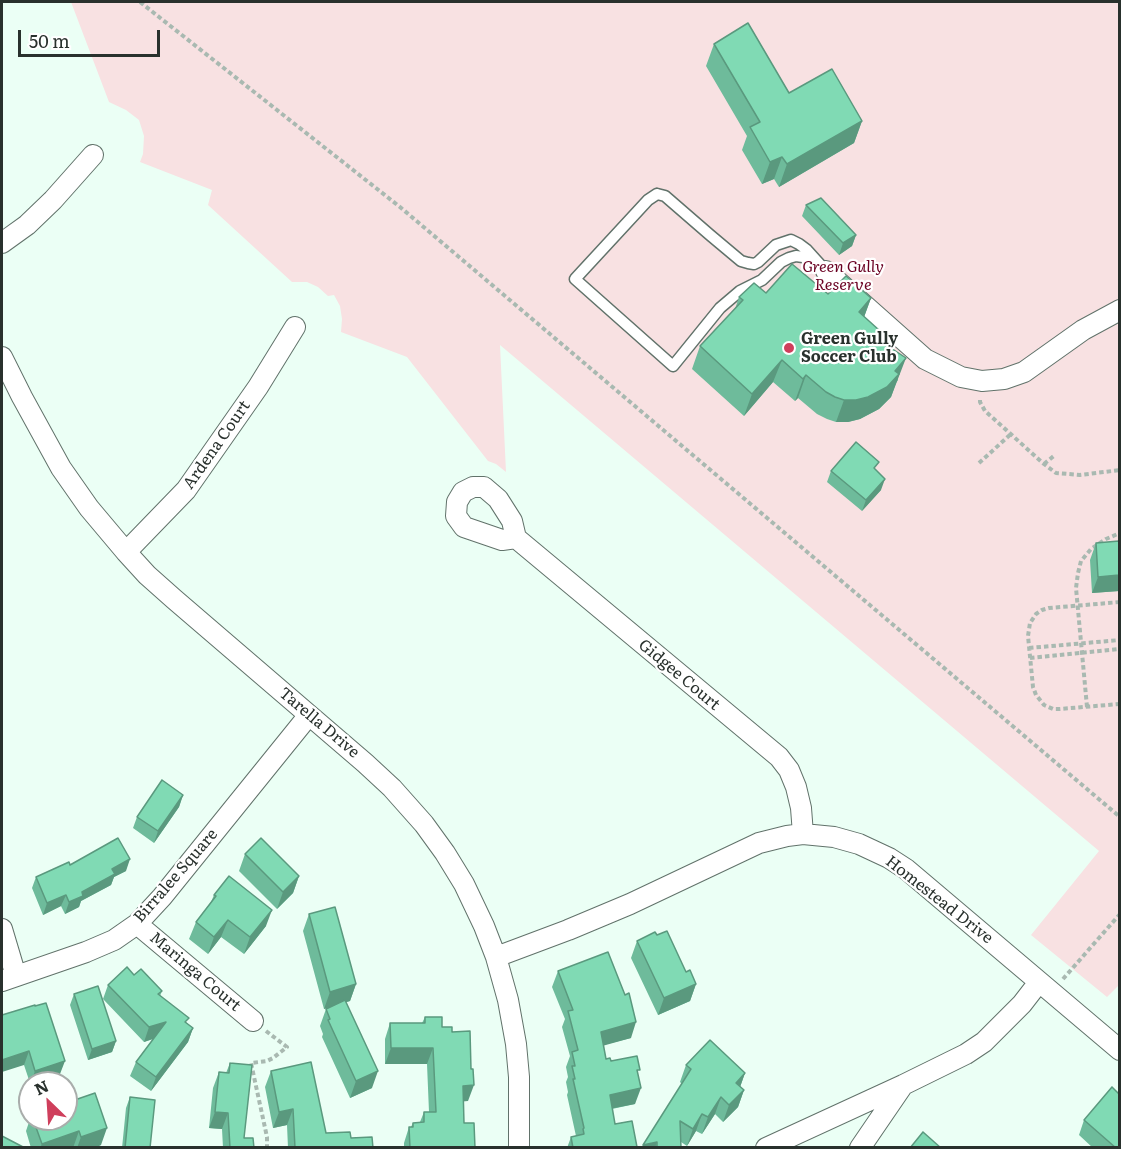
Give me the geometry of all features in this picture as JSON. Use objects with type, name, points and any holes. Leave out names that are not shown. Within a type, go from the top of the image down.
[{"type":"street","points":[[2,243],[27,225],[47,206],[93,155]]},
{"type":"street","points":[[826,271],[925,359],[961,377],[982,381],[1004,380],[1024,372],[1083,330],[1119,310]]},
{"type":"street","name":"Ardena Court","points":[[126,552],[186,490],[258,387],[295,327]]},
{"type":"street","name":"Tarella Drive","points":[[2,357],[61,468],[89,508],[126,552],[174,599],[392,788],[424,824],[445,853],[484,926],[496,957],[508,1000],[519,1077],[519,1148]]},
{"type":"street","name":"Gidgee Court","points":[[516,538],[779,757],[789,770],[796,787],[801,808],[803,834]]},
{"type":"street","name":"Birralee Square","points":[[9,978],[86,952],[114,939],[137,924],[162,897],[309,715]]},
{"type":"street","name":"Homestead Drive","points":[[496,957],[619,908],[759,843],[803,834],[834,837],[859,844],[906,869],[1119,1050]]},
{"type":"street","name":"Maringa Court","points":[[137,924],[253,1021]]},
{"type":"street","points":[[2,929],[9,978]]},
{"type":"street","points":[[766,1148],[956,1060],[984,1042],[1022,1004],[1045,987]]},
{"type":"street","points":[[860,1148],[903,1085]]},
{"type":"lane","points":[[657,194],[665,196],[741,261],[754,264],[759,262],[776,245],[791,240],[807,250],[826,271],[803,257],[796,256],[781,262],[762,280],[740,291],[720,308],[673,366],[575,279],[648,200],[657,194]]},
{"type":"path","points":[[140,2],[400,207],[1119,817]]},
{"type":"path","points":[[982,381],[980,402],[985,411],[1056,473],[1092,474],[1119,470]]},
{"type":"path","points":[[979,464],[1011,434]]},
{"type":"path","points":[[1044,464],[1055,454]]},
{"type":"path","points":[[1087,707],[1076,581],[1081,561],[1090,549],[1119,533]]},
{"type":"path","points":[[1119,602],[1049,608],[1036,614],[1028,630],[1033,687],[1035,695],[1044,705],[1053,709],[1119,704]]},
{"type":"path","points":[[1029,648],[1119,640]]},
{"type":"path","points":[[1030,658],[1119,650]]},
{"type":"path","points":[[1045,987],[1119,914]]},
{"type":"path","points":[[253,1021],[287,1047],[267,1061],[251,1063],[267,1137],[267,1148]]},
{"type":"green space","name":"Green Gully Reserve","points":[[71,2],[1119,2],[1120,984],[1107,997],[1031,935],[1099,851],[500,345],[506,472],[488,461],[407,357],[341,332],[340,306],[334,295],[328,296],[318,287],[307,282],[292,282],[208,205],[212,190],[140,162],[144,136],[139,120],[126,110],[109,102]]},
{"type":"building","points":[[748,23],[789,93],[832,69],[862,121],[787,164],[782,157],[770,162],[750,127],[760,122],[714,44]]},
{"type":"building","points":[[821,198],[856,235],[843,243],[806,205]]},
{"type":"building","name":"Green Gully Soccer Club","points":[[792,264],[828,294],[846,276],[871,298],[859,312],[889,339],[885,344],[906,358],[895,371],[899,374],[887,387],[868,397],[844,400],[826,392],[806,375],[803,379],[782,360],[752,394],[700,346],[743,300],[739,297],[754,283],[766,293]]},
{"type":"building","points":[[856,442],[879,462],[874,468],[885,479],[866,500],[831,471]]},
{"type":"building","points":[[1119,541],[1119,575],[1098,577],[1096,543]]},
{"type":"building","points":[[162,780],[183,795],[158,831],[137,817]]},
{"type":"building","points":[[118,838],[130,859],[112,869],[115,874],[82,892],[83,896],[69,902],[66,895],[47,903],[36,877],[69,862],[70,865]]},
{"type":"building","points":[[261,838],[299,876],[283,892],[245,854]]},
{"type":"building","points":[[229,876],[272,910],[250,937],[228,920],[214,937],[196,922]]},
{"type":"building","points":[[335,907],[356,984],[330,992],[309,914]]},
{"type":"building","points":[[667,931],[686,972],[690,970],[696,984],[664,998],[637,941],[655,932],[657,935]]},
{"type":"building","points":[[608,952],[625,995],[629,993],[636,1022],[601,1032],[606,1059],[610,1058],[611,1061],[637,1056],[641,1088],[610,1095],[615,1124],[632,1121],[637,1147],[573,1148],[571,1137],[584,1134],[572,1066],[575,1066],[572,1052],[578,1050],[568,1011],[573,1010],[558,971]]},
{"type":"building","points":[[127,967],[134,975],[141,969],[162,991],[158,994],[189,1018],[185,1022],[193,1028],[156,1077],[136,1062],[166,1022],[149,1027],[108,985]]},
{"type":"building","points":[[98,986],[116,1041],[92,1049],[74,994]]},
{"type":"building","points":[[345,1000],[378,1071],[356,1081],[328,1020],[330,1019],[326,1009]]},
{"type":"building","points":[[46,1003],[65,1061],[35,1071],[29,1051],[2,1060],[2,1015]]},
{"type":"building","points":[[425,1017],[442,1017],[442,1027],[452,1027],[452,1032],[470,1031],[471,1069],[473,1069],[474,1085],[463,1086],[464,1123],[474,1123],[475,1148],[410,1148],[409,1127],[413,1127],[413,1123],[424,1122],[424,1112],[436,1112],[433,1048],[391,1048],[390,1023],[425,1023]]},
{"type":"building","points":[[710,1040],[745,1073],[736,1083],[744,1090],[729,1105],[721,1097],[708,1117],[702,1114],[693,1129],[680,1121],[681,1148],[657,1148],[657,1142],[643,1145],[691,1069],[686,1065]]},
{"type":"building","points":[[311,1062],[326,1133],[350,1132],[351,1138],[372,1137],[373,1148],[295,1148],[293,1109],[279,1112],[271,1071]]},
{"type":"building","points":[[230,1063],[252,1065],[244,1138],[253,1138],[254,1148],[230,1148],[228,1113],[215,1112],[219,1072],[229,1073]]},
{"type":"building","points":[[1112,1087],[1119,1094],[1119,1148],[1116,1148],[1084,1120]]},
{"type":"building","points":[[95,1093],[107,1128],[81,1137],[79,1131],[42,1144],[37,1131],[78,1131],[78,1099]]},
{"type":"building","points":[[130,1097],[155,1100],[150,1148],[125,1148]]},
{"type":"building","points":[[923,1132],[941,1148],[910,1148]]},
{"type":"building","points":[[2,1136],[25,1148],[2,1148]]},
{"type":"place","name":"Green Gully Soccer Club","points":[[789,348]]}]
